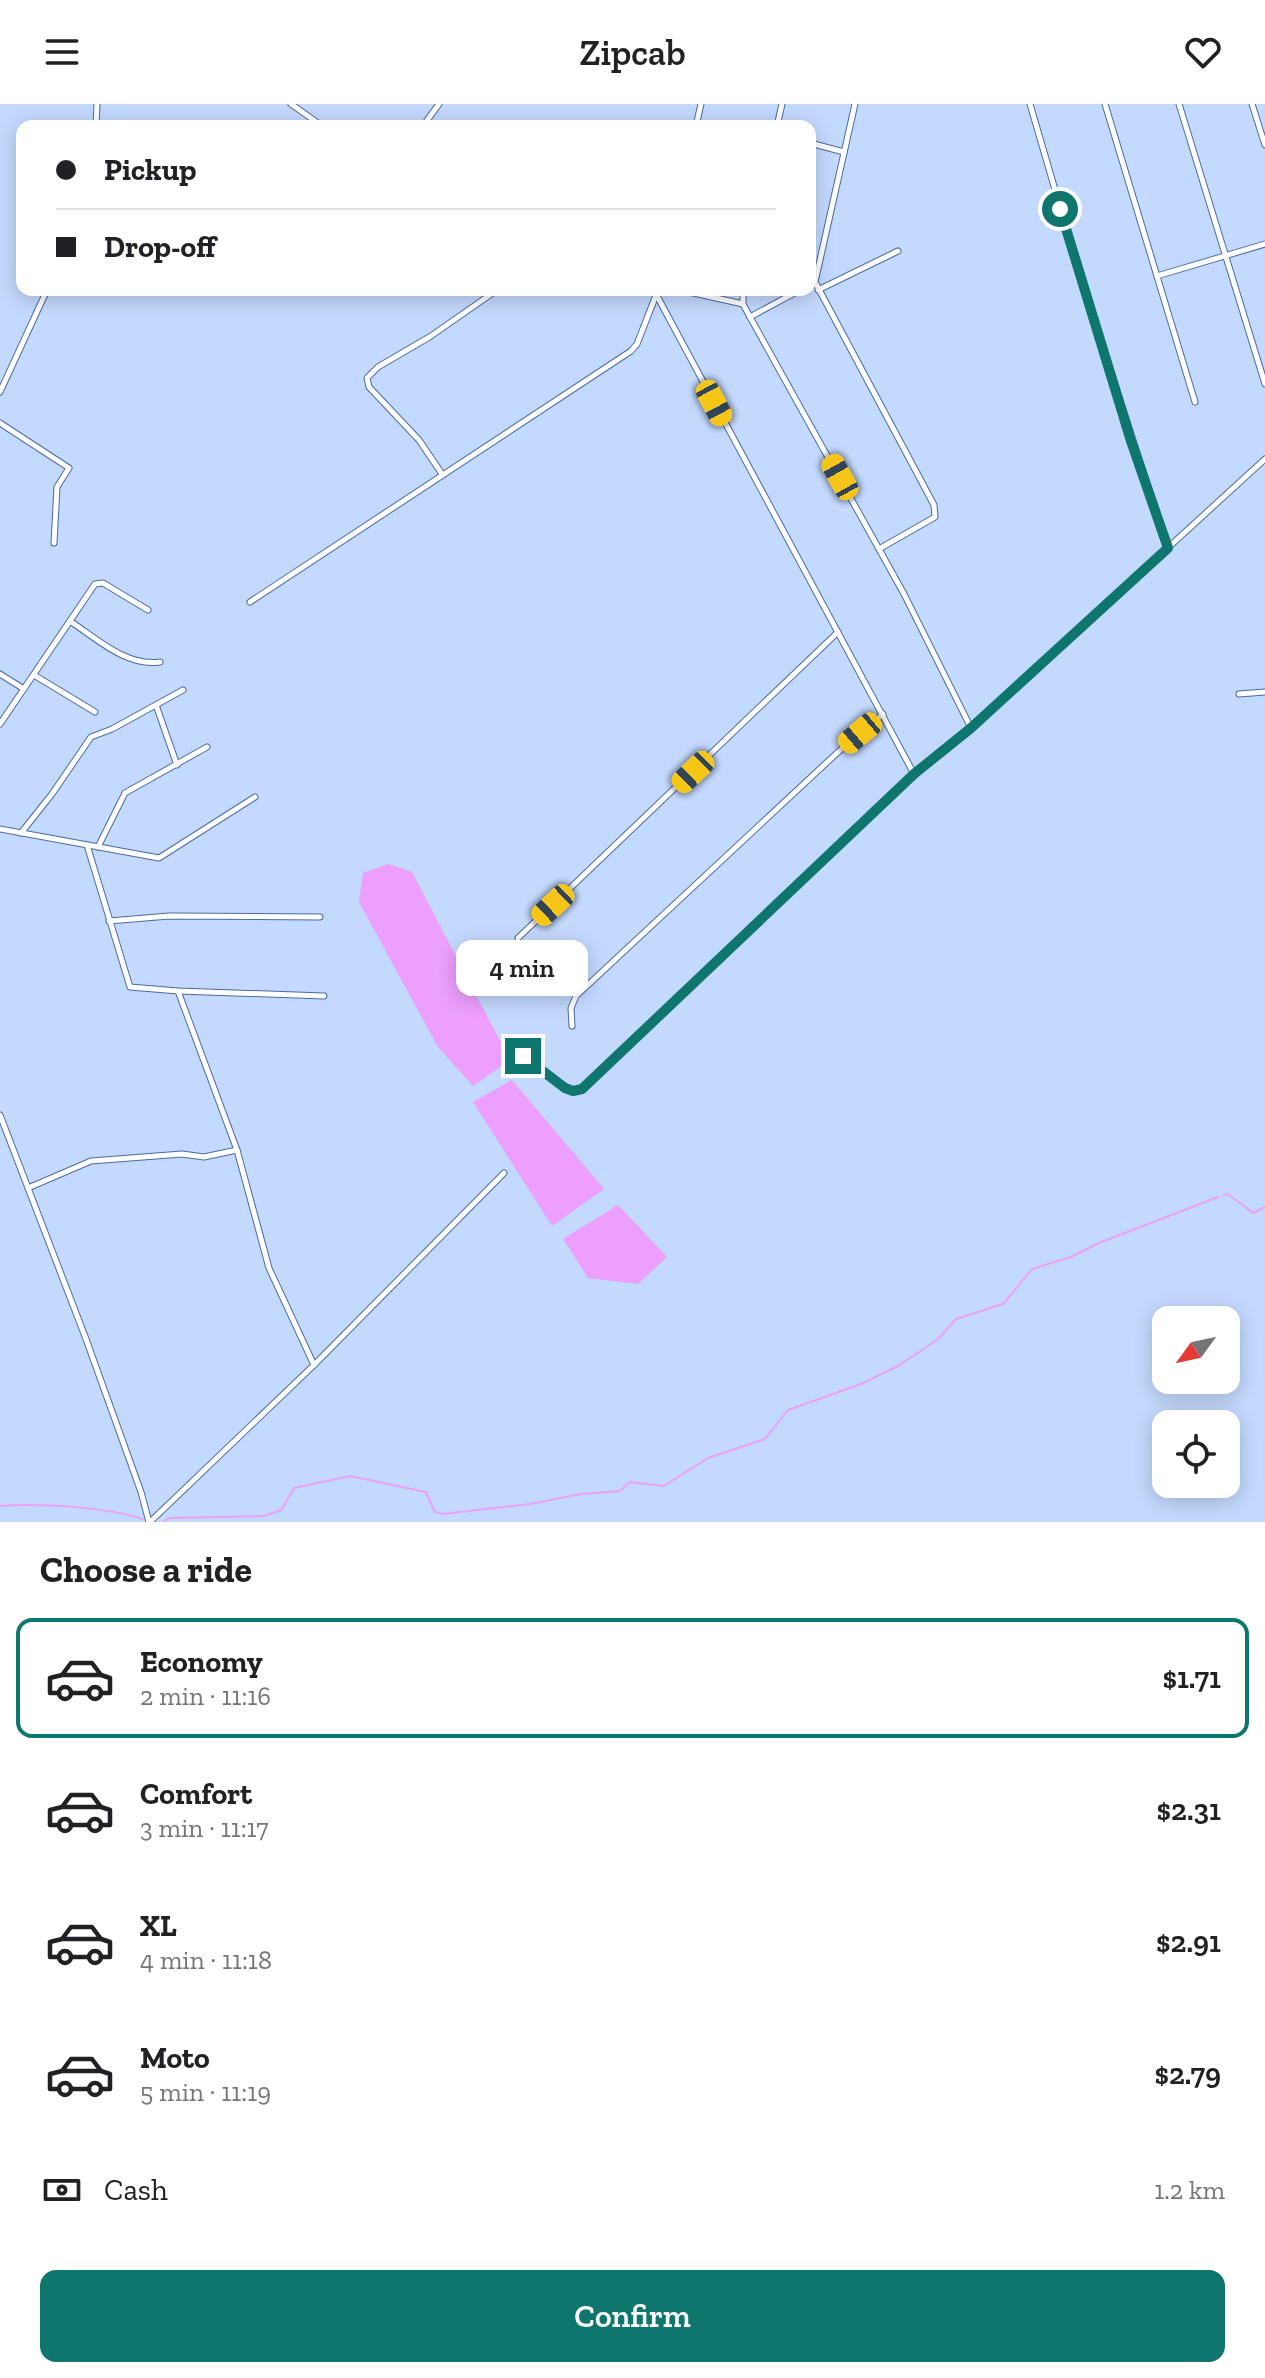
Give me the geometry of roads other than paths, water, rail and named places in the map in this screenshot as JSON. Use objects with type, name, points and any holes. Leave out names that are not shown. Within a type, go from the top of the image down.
[{"type":"street","points":[[291,104],[314,120]]},
{"type":"street","points":[[816,270],[855,104]]},
{"type":"street","points":[[1030,104],[1088,302],[1168,548]]},
{"type":"street","points":[[1105,104],[1195,402]]},
{"type":"street","points":[[1179,104],[1265,384]]},
{"type":"street","points":[[1252,104],[1265,145]]},
{"type":"street","points":[[816,145],[844,152]]},
{"type":"street","points":[[1157,276],[1265,244]]},
{"type":"street","points":[[818,290],[898,251]]},
{"type":"street","points":[[816,287],[934,505],[935,517],[879,549]]},
{"type":"street","points":[[0,392],[44,296]]},
{"type":"street","points":[[442,474],[419,440],[369,387],[367,378],[378,367],[431,336],[488,296]]},
{"type":"street","points":[[250,602],[631,351],[637,344],[655,296]]},
{"type":"street","points":[[659,296],[914,774]]},
{"type":"street","points":[[707,296],[743,304]]},
{"type":"street","points":[[743,296],[743,304],[879,549],[971,728]]},
{"type":"street","points":[[750,317],[789,296]]},
{"type":"street","points":[[0,423],[69,468],[57,487],[54,543]]},
{"type":"street","points":[[523,1056],[565,1088],[573,1091],[582,1089],[914,774],[971,728],[1265,459]]},
{"type":"street","points":[[0,724],[98,583],[148,610]]},
{"type":"street","points":[[70,621],[131,660],[146,664],[160,662]]},
{"type":"street","points":[[518,938],[838,632]]},
{"type":"street","points":[[0,674],[24,689]]},
{"type":"street","points":[[34,675],[95,712]]},
{"type":"street","points":[[21,833],[91,737],[112,729],[183,690]]},
{"type":"street","points":[[1239,694],[1265,692]]},
{"type":"street","points":[[156,705],[177,765]]},
{"type":"street","points":[[572,1026],[571,1008],[576,996],[883,714]]},
{"type":"street","points":[[98,847],[121,797],[207,747]]},
{"type":"street","points":[[0,829],[164,857],[255,797]]},
{"type":"street","points":[[87,845],[130,987],[324,996]]},
{"type":"street","points":[[109,921],[169,916],[320,917]]},
{"type":"street","points":[[178,991],[237,1150],[269,1268],[314,1365]]},
{"type":"street","points":[[0,1115],[86,1339],[150,1522],[314,1365],[504,1173]]},
{"type":"street","points":[[28,1188],[91,1161],[182,1154],[204,1157],[237,1150]]},
{"type":"waterway","points":[[1224,1195],[1228,1194],[1253,1213],[1265,1207]]},
{"type":"waterway","points":[[163,1522],[169,1518],[264,1516],[281,1510],[294,1488],[350,1476],[426,1492],[435,1512],[443,1514],[620,1491],[630,1482],[664,1486],[708,1458],[765,1439],[788,1410],[861,1384],[898,1366],[937,1340],[956,1319],[1003,1304],[1032,1269],[1071,1257],[1218,1197]]},
{"type":"waterway","points":[[0,1506],[72,1507],[111,1511],[143,1519]]}]
